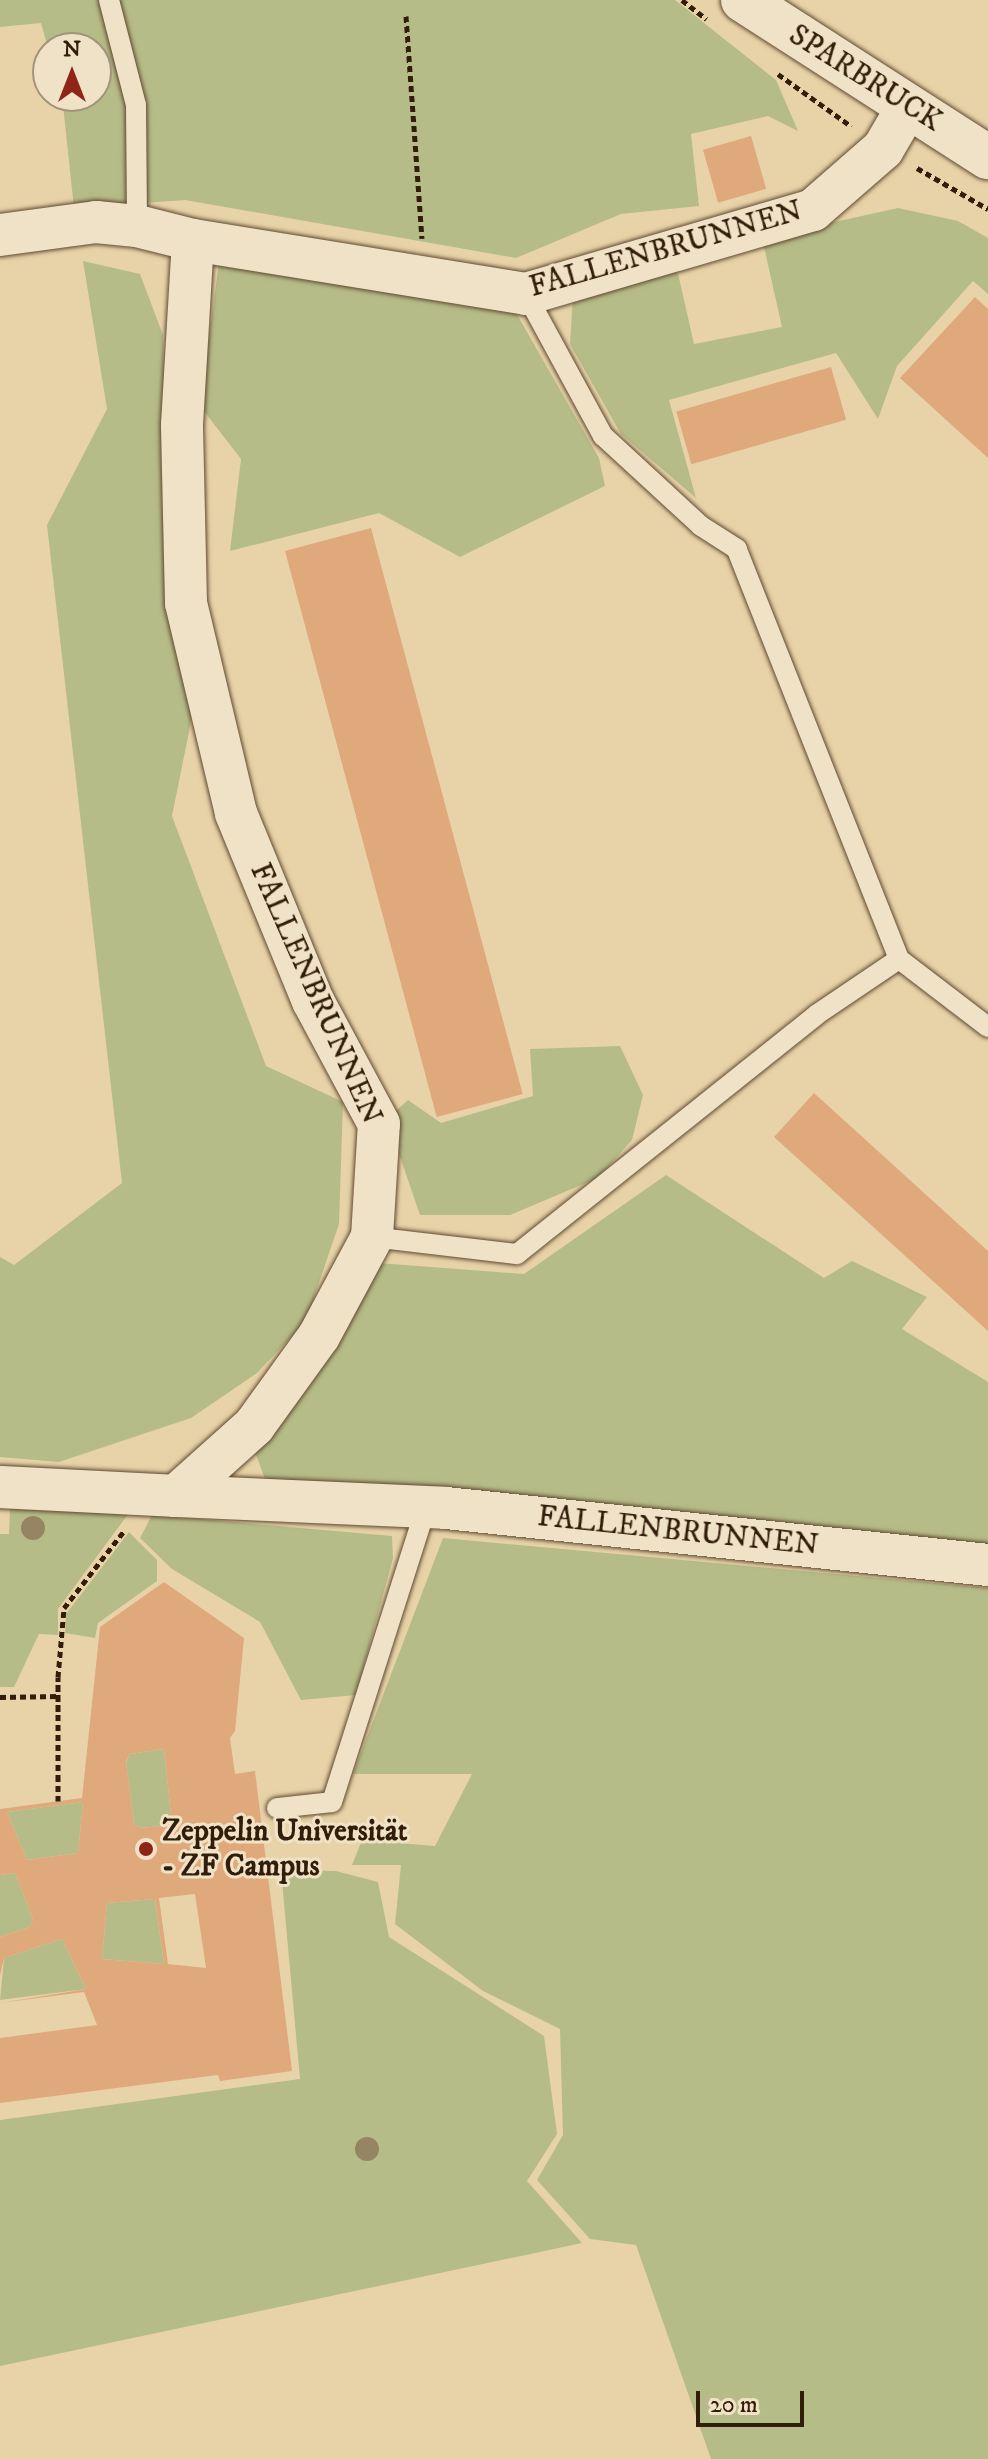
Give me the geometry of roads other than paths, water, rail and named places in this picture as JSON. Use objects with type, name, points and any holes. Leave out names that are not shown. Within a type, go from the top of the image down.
[{"type":"main road","name":"SPARBRUCK","points":[[743,0],[907,108],[988,157]]},
{"type":"street","name":"FALLENBRUNNEN","points":[[0,235],[96,222],[137,226],[193,240],[526,294],[813,210],[883,149],[907,108]]},
{"type":"street","name":"FALLENBRUNNEN","points":[[164,1496],[254,1426],[319,1336],[372,1237],[379,1124],[313,1001],[236,813],[186,603],[182,425],[193,240]]},
{"type":"street","name":"FALLENBRUNNEN","points":[[0,1487],[426,1508],[988,1565]]},
{"type":"lane","points":[[109,0],[136,105],[137,226]]},
{"type":"lane","points":[[526,294],[603,436],[701,526],[737,549],[899,959],[988,1027]]},
{"type":"lane","points":[[372,1237],[517,1254],[816,1015],[899,959]]},
{"type":"lane","points":[[277,1808],[332,1802],[426,1508]]},
{"type":"place","name":"Zeppelin Universität - ZF Campus","points":[[146,1849]]}]
